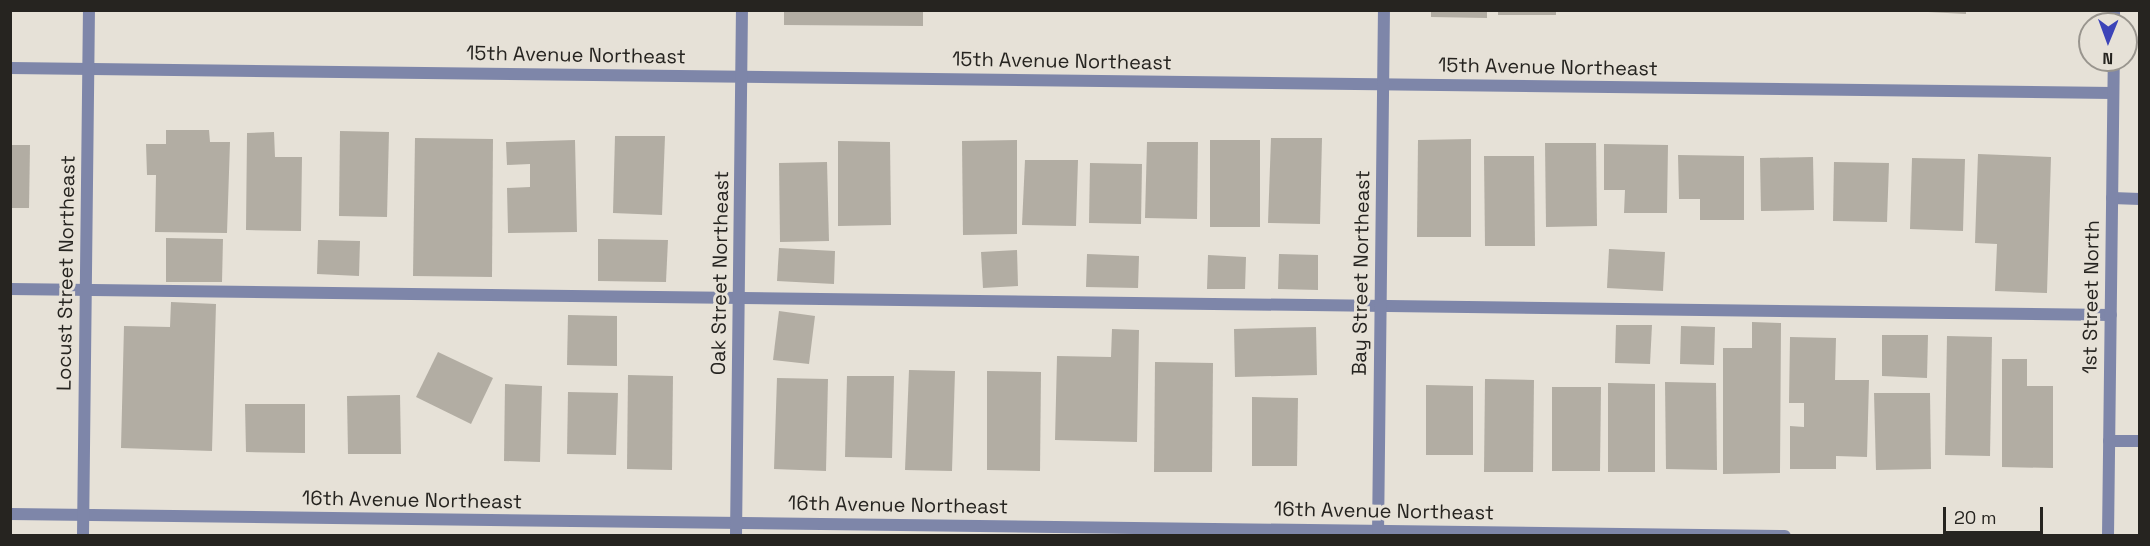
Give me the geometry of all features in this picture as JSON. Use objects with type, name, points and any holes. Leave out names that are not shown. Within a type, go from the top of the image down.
[{"type":"street","name":"Locust Street Northeast","points":[[83,536],[89,10]]},
{"type":"street","name":"Oak Street Northeast","points":[[736,529],[742,10]]},
{"type":"street","name":"Bay Street Northeast","points":[[1378,533],[1384,10]]},
{"type":"street","name":"15th Avenue Northeast","points":[[10,68],[2113,93]]},
{"type":"street","name":"1st Street North","points":[[2108,536],[2114,72]]},
{"type":"street","points":[[2112,198],[2139,199]]},
{"type":"street","points":[[10,290],[2111,315]]},
{"type":"street","points":[[2109,441],[2139,441]]},
{"type":"street","name":"16th Avenue Northeast","points":[[10,514],[736,529],[1785,536]]},
{"type":"building","points":[[784,10],[923,10],[923,26],[784,25]]},
{"type":"building","points":[[1431,10],[1487,10],[1487,18],[1431,17]]},
{"type":"building","points":[[1498,10],[1556,10],[1556,15],[1498,15]]},
{"type":"building","points":[[1928,10],[1966,10],[1966,14],[1928,12]]},
{"type":"building","points":[[166,130],[209,130],[210,142],[230,142],[227,233],[155,232],[156,175],[147,175],[146,144],[166,144]]},
{"type":"building","points":[[340,131],[389,132],[387,217],[339,216]]},
{"type":"building","points":[[274,132],[275,157],[302,157],[301,231],[246,230],[247,133]]},
{"type":"building","points":[[615,136],[665,136],[662,215],[613,213]]},
{"type":"building","points":[[415,138],[493,139],[492,277],[413,276]]},
{"type":"building","points":[[1271,138],[1322,138],[1320,224],[1268,223]]},
{"type":"building","points":[[1471,139],[1471,237],[1417,237],[1418,140]]},
{"type":"building","points":[[575,140],[577,232],[508,233],[507,188],[530,187],[530,164],[507,165],[506,142]]},
{"type":"building","points":[[1017,140],[1017,234],[963,235],[962,141]]},
{"type":"building","points":[[1210,140],[1260,140],[1260,227],[1210,227]]},
{"type":"building","points":[[838,141],[890,142],[891,225],[838,226]]},
{"type":"building","points":[[1147,142],[1198,142],[1197,219],[1145,218]]},
{"type":"building","points":[[1545,143],[1596,143],[1597,226],[1546,227]]},
{"type":"building","points":[[1604,144],[1668,145],[1667,213],[1624,213],[1625,190],[1604,190]]},
{"type":"building","points":[[10,145],[30,145],[29,208],[10,208]]},
{"type":"building","points":[[1978,154],[2051,157],[2047,293],[1995,291],[1997,244],[1975,243]]},
{"type":"building","points":[[1678,155],[1744,156],[1744,220],[1700,220],[1700,199],[1679,199]]},
{"type":"building","points":[[1484,156],[1534,156],[1535,246],[1485,246]]},
{"type":"building","points":[[1813,157],[1814,210],[1761,211],[1760,158]]},
{"type":"building","points":[[1912,158],[1965,159],[1963,231],[1910,229]]},
{"type":"building","points":[[1025,160],[1078,160],[1076,226],[1022,225]]},
{"type":"building","points":[[827,162],[829,241],[780,242],[779,163]]},
{"type":"building","points":[[1834,162],[1889,163],[1887,222],[1833,221]]},
{"type":"building","points":[[1090,163],[1142,164],[1141,224],[1089,223]]},
{"type":"building","points":[[166,238],[223,239],[222,282],[166,282]]},
{"type":"building","points":[[598,239],[668,240],[666,282],[598,281]]},
{"type":"building","points":[[318,240],[360,241],[359,276],[317,274]]},
{"type":"building","points":[[779,248],[835,251],[834,284],[777,281]]},
{"type":"building","points":[[1609,249],[1665,252],[1663,291],[1607,288]]},
{"type":"building","points":[[1017,250],[1018,286],[983,288],[981,252]]},
{"type":"building","points":[[1087,254],[1139,256],[1138,288],[1086,287]]},
{"type":"building","points":[[1279,254],[1318,255],[1318,290],[1278,289]]},
{"type":"building","points":[[1208,255],[1246,257],[1245,289],[1207,289]]},
{"type":"building","points":[[171,302],[216,304],[212,451],[121,448],[124,326],[170,327]]},
{"type":"building","points":[[779,311],[815,316],[809,364],[773,360]]},
{"type":"building","points":[[568,315],[617,316],[617,366],[567,365]]},
{"type":"building","points":[[1752,322],[1781,323],[1780,473],[1723,474],[1723,348],[1752,348]]},
{"type":"building","points":[[1616,325],[1652,325],[1650,364],[1615,363]]},
{"type":"building","points":[[1681,326],[1715,327],[1714,365],[1680,364]]},
{"type":"building","points":[[1316,327],[1317,375],[1235,377],[1234,329]]},
{"type":"building","points":[[1112,329],[1139,330],[1137,442],[1055,440],[1057,356],[1111,357]]},
{"type":"building","points":[[1882,335],[1928,335],[1927,378],[1882,376]]},
{"type":"building","points":[[1947,336],[1992,337],[1990,456],[1945,455]]},
{"type":"building","points":[[1790,337],[1836,338],[1835,380],[1869,380],[1867,457],[1836,456],[1836,469],[1790,469],[1790,426],[1804,427],[1804,403],[1789,403]]},
{"type":"building","points":[[438,352],[493,378],[471,424],[416,397]]},
{"type":"building","points":[[2002,359],[2027,359],[2027,386],[2053,386],[2053,468],[2002,467]]},
{"type":"building","points":[[1155,362],[1213,363],[1212,472],[1154,472]]},
{"type":"building","points":[[909,370],[955,371],[952,471],[905,470]]},
{"type":"building","points":[[987,371],[1041,372],[1040,471],[987,470]]},
{"type":"building","points":[[628,375],[673,376],[672,470],[627,469]]},
{"type":"building","points":[[847,376],[894,376],[892,458],[845,457]]},
{"type":"building","points":[[777,378],[828,379],[826,471],[774,469]]},
{"type":"building","points":[[1485,379],[1534,380],[1533,472],[1484,472]]},
{"type":"building","points":[[1665,382],[1716,383],[1717,470],[1666,469]]},
{"type":"building","points":[[1608,383],[1655,384],[1655,472],[1608,472]]},
{"type":"building","points":[[505,384],[542,386],[540,462],[504,461]]},
{"type":"building","points":[[1426,385],[1473,386],[1473,455],[1426,455]]},
{"type":"building","points":[[1552,387],[1601,387],[1600,471],[1552,471]]},
{"type":"building","points":[[568,392],[618,393],[616,455],[567,454]]},
{"type":"building","points":[[1874,393],[1930,393],[1931,469],[1876,470]]},
{"type":"building","points":[[400,395],[401,454],[348,454],[347,396]]},
{"type":"building","points":[[1252,397],[1298,398],[1297,466],[1252,466]]},
{"type":"building","points":[[245,404],[305,404],[305,453],[246,452]]}]
